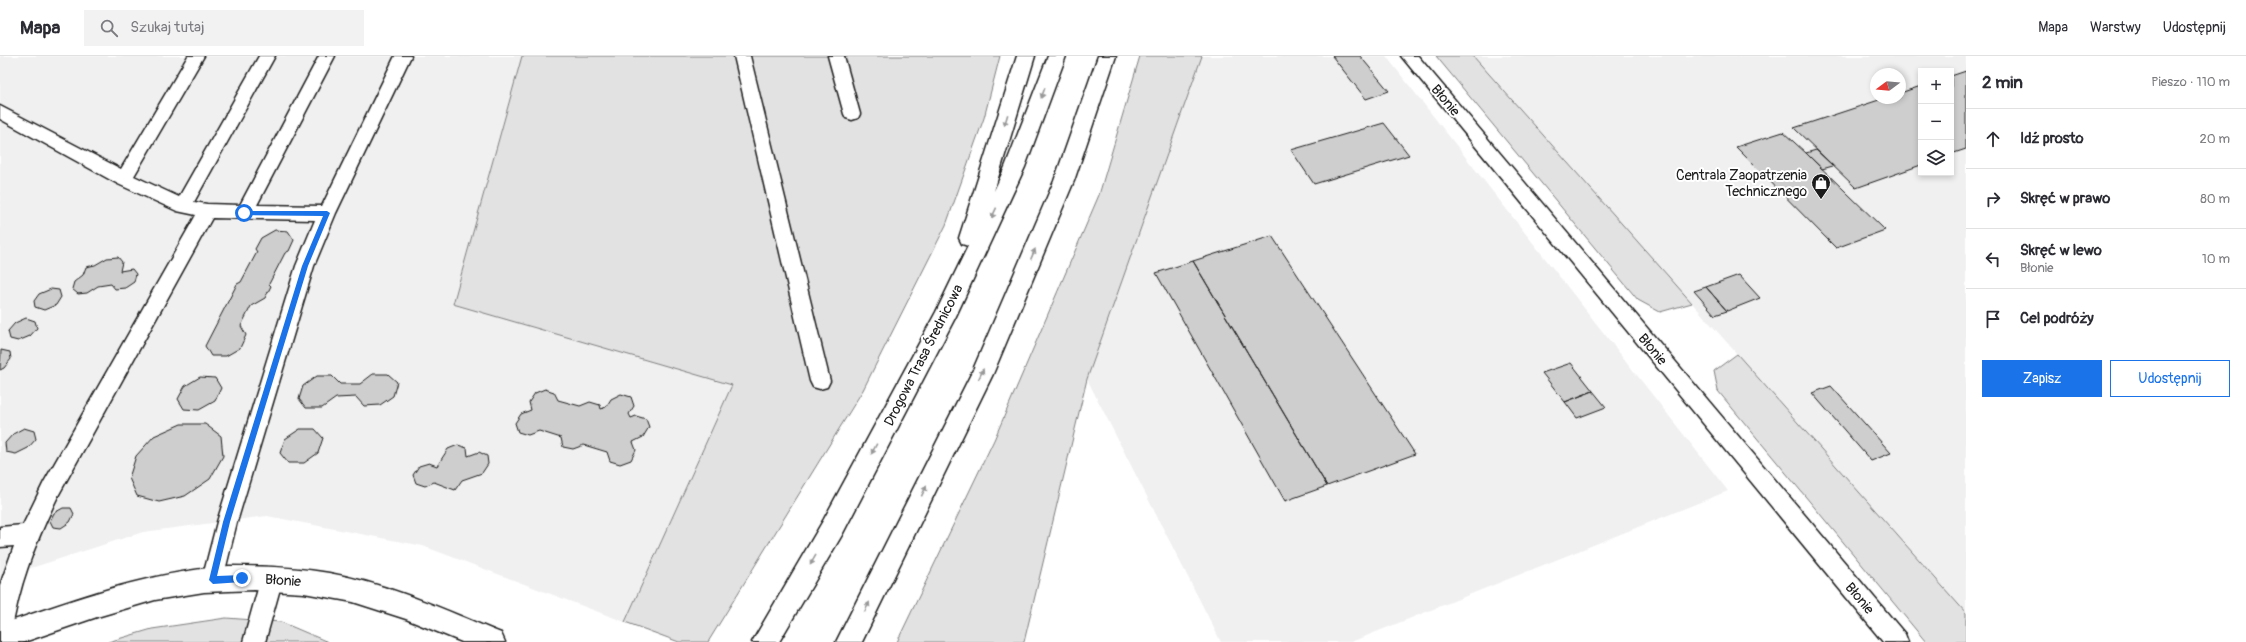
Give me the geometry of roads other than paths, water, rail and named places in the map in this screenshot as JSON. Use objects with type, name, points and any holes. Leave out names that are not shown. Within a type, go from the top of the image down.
[{"type":"main road","points":[[945,316],[1026,56]]},
{"type":"main road","name":"Drogowa Trasa Średnicowa","points":[[765,642],[833,527],[945,316],[1015,167],[1056,56]]},
{"type":"main road","points":[[849,642],[982,374],[1064,181],[1106,56]]},
{"type":"main road","name":"Błonie","points":[[0,637],[155,588],[213,580],[272,578],[307,581],[353,590],[390,601],[492,642]]},
{"type":"lane","points":[[124,178],[196,56]]},
{"type":"lane","points":[[183,206],[267,56]]},
{"type":"lane","points":[[244,213],[327,56]]},
{"type":"lane","points":[[213,580],[227,522],[305,266],[327,213],[403,56]]},
{"type":"lane","points":[[742,56],[820,381]]},
{"type":"lane","points":[[836,56],[852,114]]},
{"type":"lane","name":"Błonie","points":[[1409,56],[1897,642]]},
{"type":"lane","points":[[0,112],[124,178],[183,206],[207,211],[244,213],[327,213]]},
{"type":"lane","points":[[0,637],[3,610],[12,574],[28,535],[51,490],[207,211]]},
{"type":"lane","points":[[0,537],[28,535]]},
{"type":"lane","points":[[254,642],[272,578]]},
{"type":"place","name":"Centrala Zaopatrzenia Technicznego","points":[[1821,200]]}]
